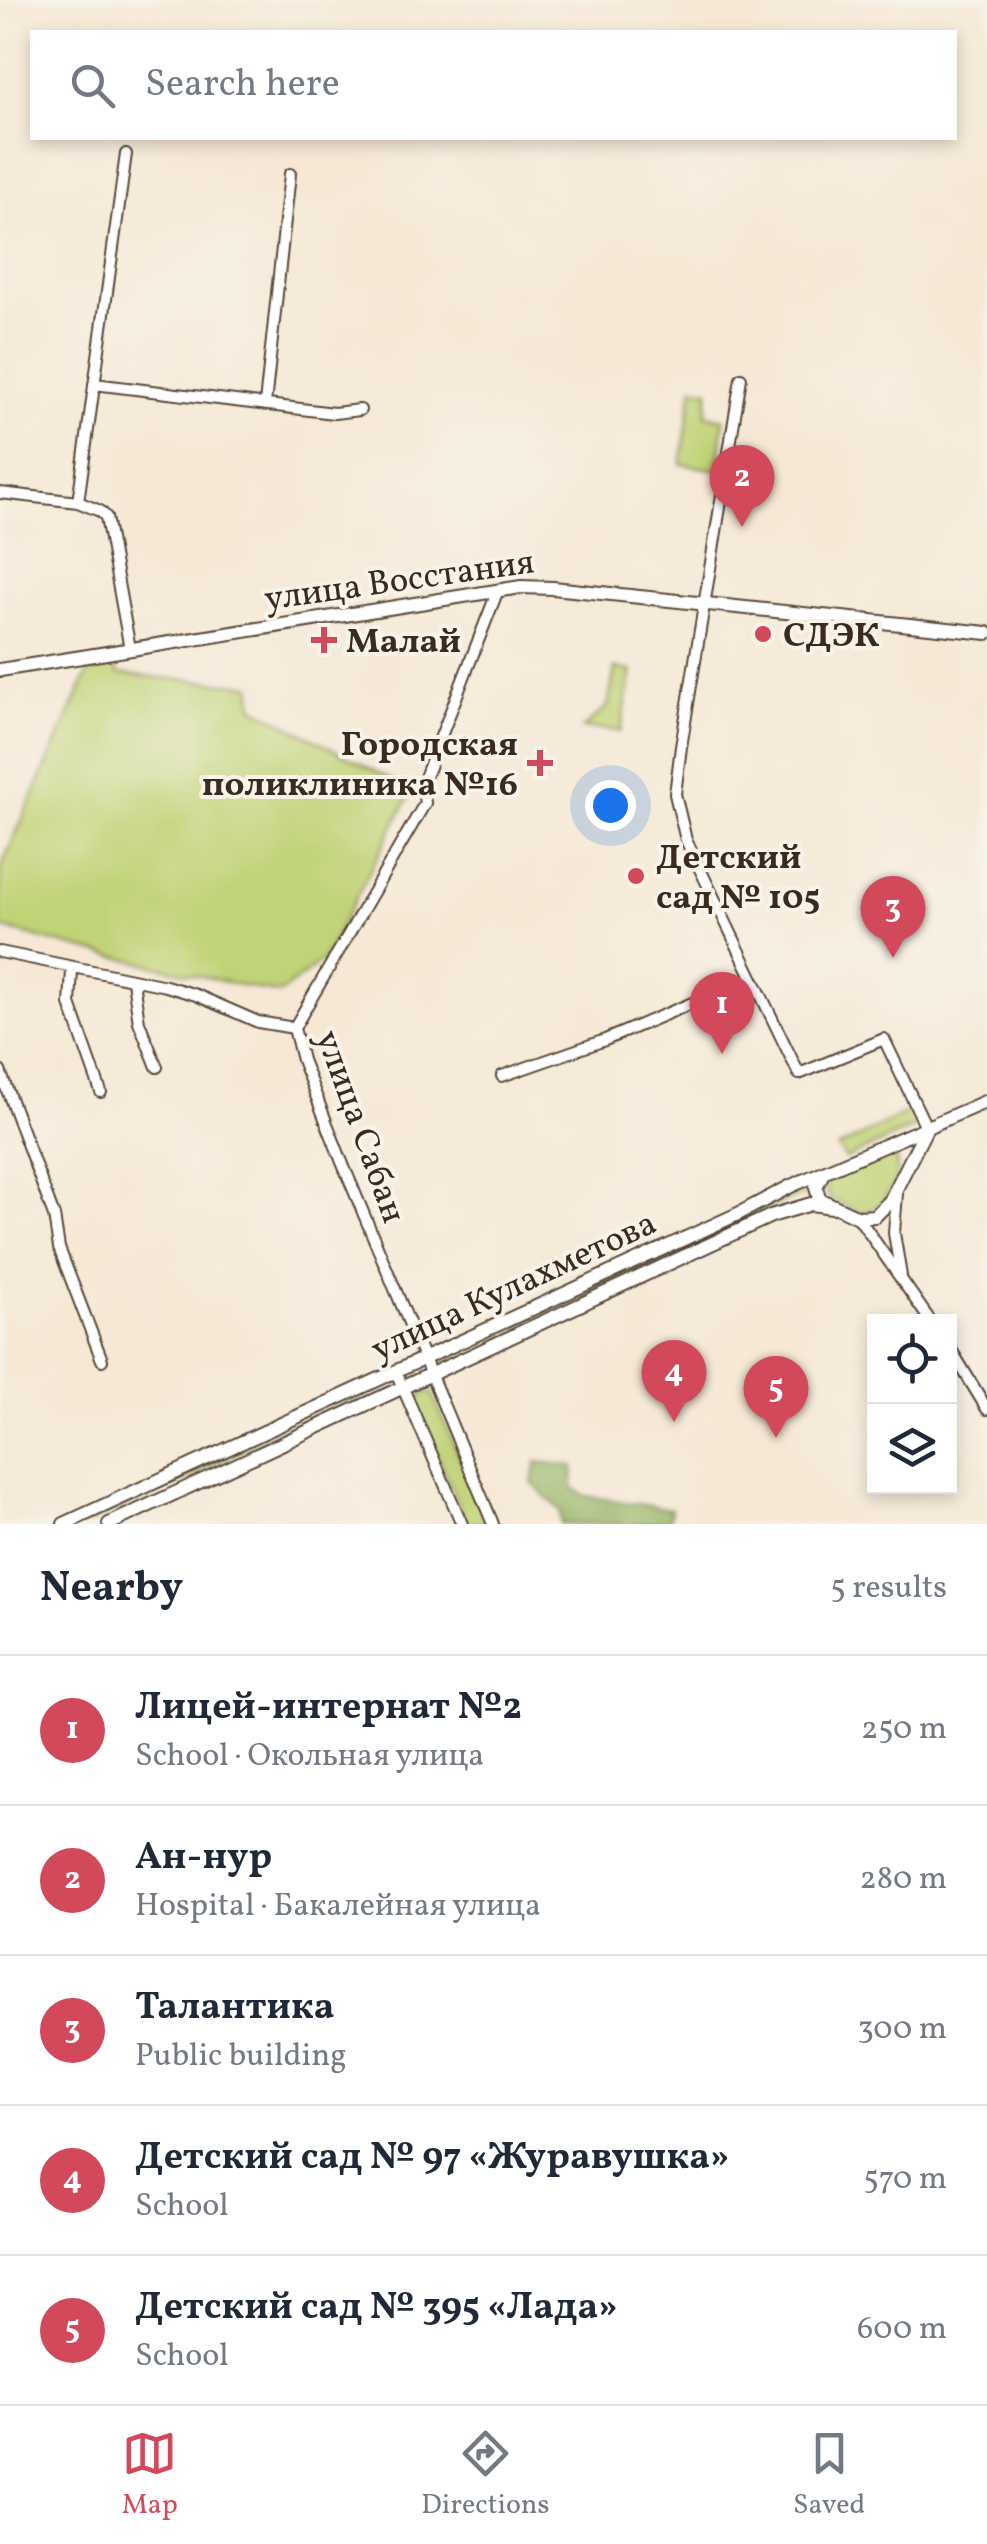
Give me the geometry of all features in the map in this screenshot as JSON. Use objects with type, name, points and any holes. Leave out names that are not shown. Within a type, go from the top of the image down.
[{"type":"main road","name":"улица Восстания","points":[[0,670],[498,590],[554,588],[987,632]]},
{"type":"main road","name":"улица Кулахметова","points":[[64,1524],[987,1101]]},
{"type":"main road","points":[[824,1173],[815,1192],[819,1199],[858,1217],[874,1216],[884,1209],[926,1129]]},
{"type":"main road","points":[[880,1149],[890,1150],[900,1159],[899,1183]]},
{"type":"main road","name":"улица Кулахметова","points":[[109,1524],[771,1216],[811,1204],[832,1207]]},
{"type":"street","points":[[78,502],[126,154]]},
{"type":"street","points":[[265,404],[290,174]]},
{"type":"street","points":[[741,378],[681,747],[675,806],[698,870],[798,1074],[884,1039],[926,1129]]},
{"type":"street","points":[[94,384],[334,414],[360,410]]},
{"type":"street","points":[[0,493],[78,502],[106,517],[130,650]]},
{"type":"street","name":"улица Сабан","points":[[492,1524],[342,1162],[302,1060],[294,1028],[424,803],[422,785],[498,590]]},
{"type":"street","points":[[0,952],[196,995],[258,1022],[294,1028]]},
{"type":"street","points":[[72,970],[70,1004],[101,1092]]},
{"type":"street","points":[[502,1076],[605,1040],[751,978]]},
{"type":"street","points":[[133,981],[140,1022],[157,1067]]},
{"type":"street","points":[[0,1071],[102,1360]]},
{"type":"street","points":[[899,1183],[894,1233],[901,1277]]},
{"type":"street","points":[[858,1217],[926,1314]]},
{"type":"street","points":[[957,1360],[987,1409]]},
{"type":"street","points":[[396,1372],[462,1524]]},
{"type":"green space","points":[[693,387],[709,390],[706,415],[724,419],[718,470],[681,464]]},
{"type":"green space","points":[[114,662],[118,674],[251,685],[254,707],[412,791],[323,960],[279,994],[0,927],[0,873],[5,858],[91,666]]},
{"type":"green space","points":[[615,668],[632,671],[621,731],[583,728],[608,706]]},
{"type":"green space","points":[[914,1109],[919,1125],[846,1159],[838,1148]]},
{"type":"green space","points":[[884,1153],[895,1157],[897,1175],[890,1192],[878,1205],[862,1214],[828,1197],[825,1185],[831,1177]]},
{"type":"green space","points":[[808,1186],[810,1194],[789,1200],[433,1365],[431,1360]]},
{"type":"green space","points":[[392,1379],[394,1383],[89,1524],[79,1524]]},
{"type":"green space","points":[[432,1393],[489,1524],[467,1524],[414,1401]]},
{"type":"green space","points":[[537,1462],[574,1466],[573,1488],[586,1496],[671,1509],[669,1524],[561,1524],[560,1510],[532,1483]]},
{"type":"place","name":"Ан-нур","points":[[742,527]]},
{"type":"place","name":"СДЭК","points":[[763,634]]},
{"type":"place","name":"Малай","points":[[324,640]]},
{"type":"place","name":"Городская поликлиника №16","points":[[540,763]]},
{"type":"place","name":"Детский сад № 105","points":[[636,876]]},
{"type":"place","name":"Талантика","points":[[893,958]]},
{"type":"place","name":"Лицей-интернат №2","points":[[722,1054]]},
{"type":"place","name":"Детский сад № 97 «Журавушка»","points":[[674,1422]]},
{"type":"place","name":"Детский сад № 395 «Лада»","points":[[776,1438]]}]
